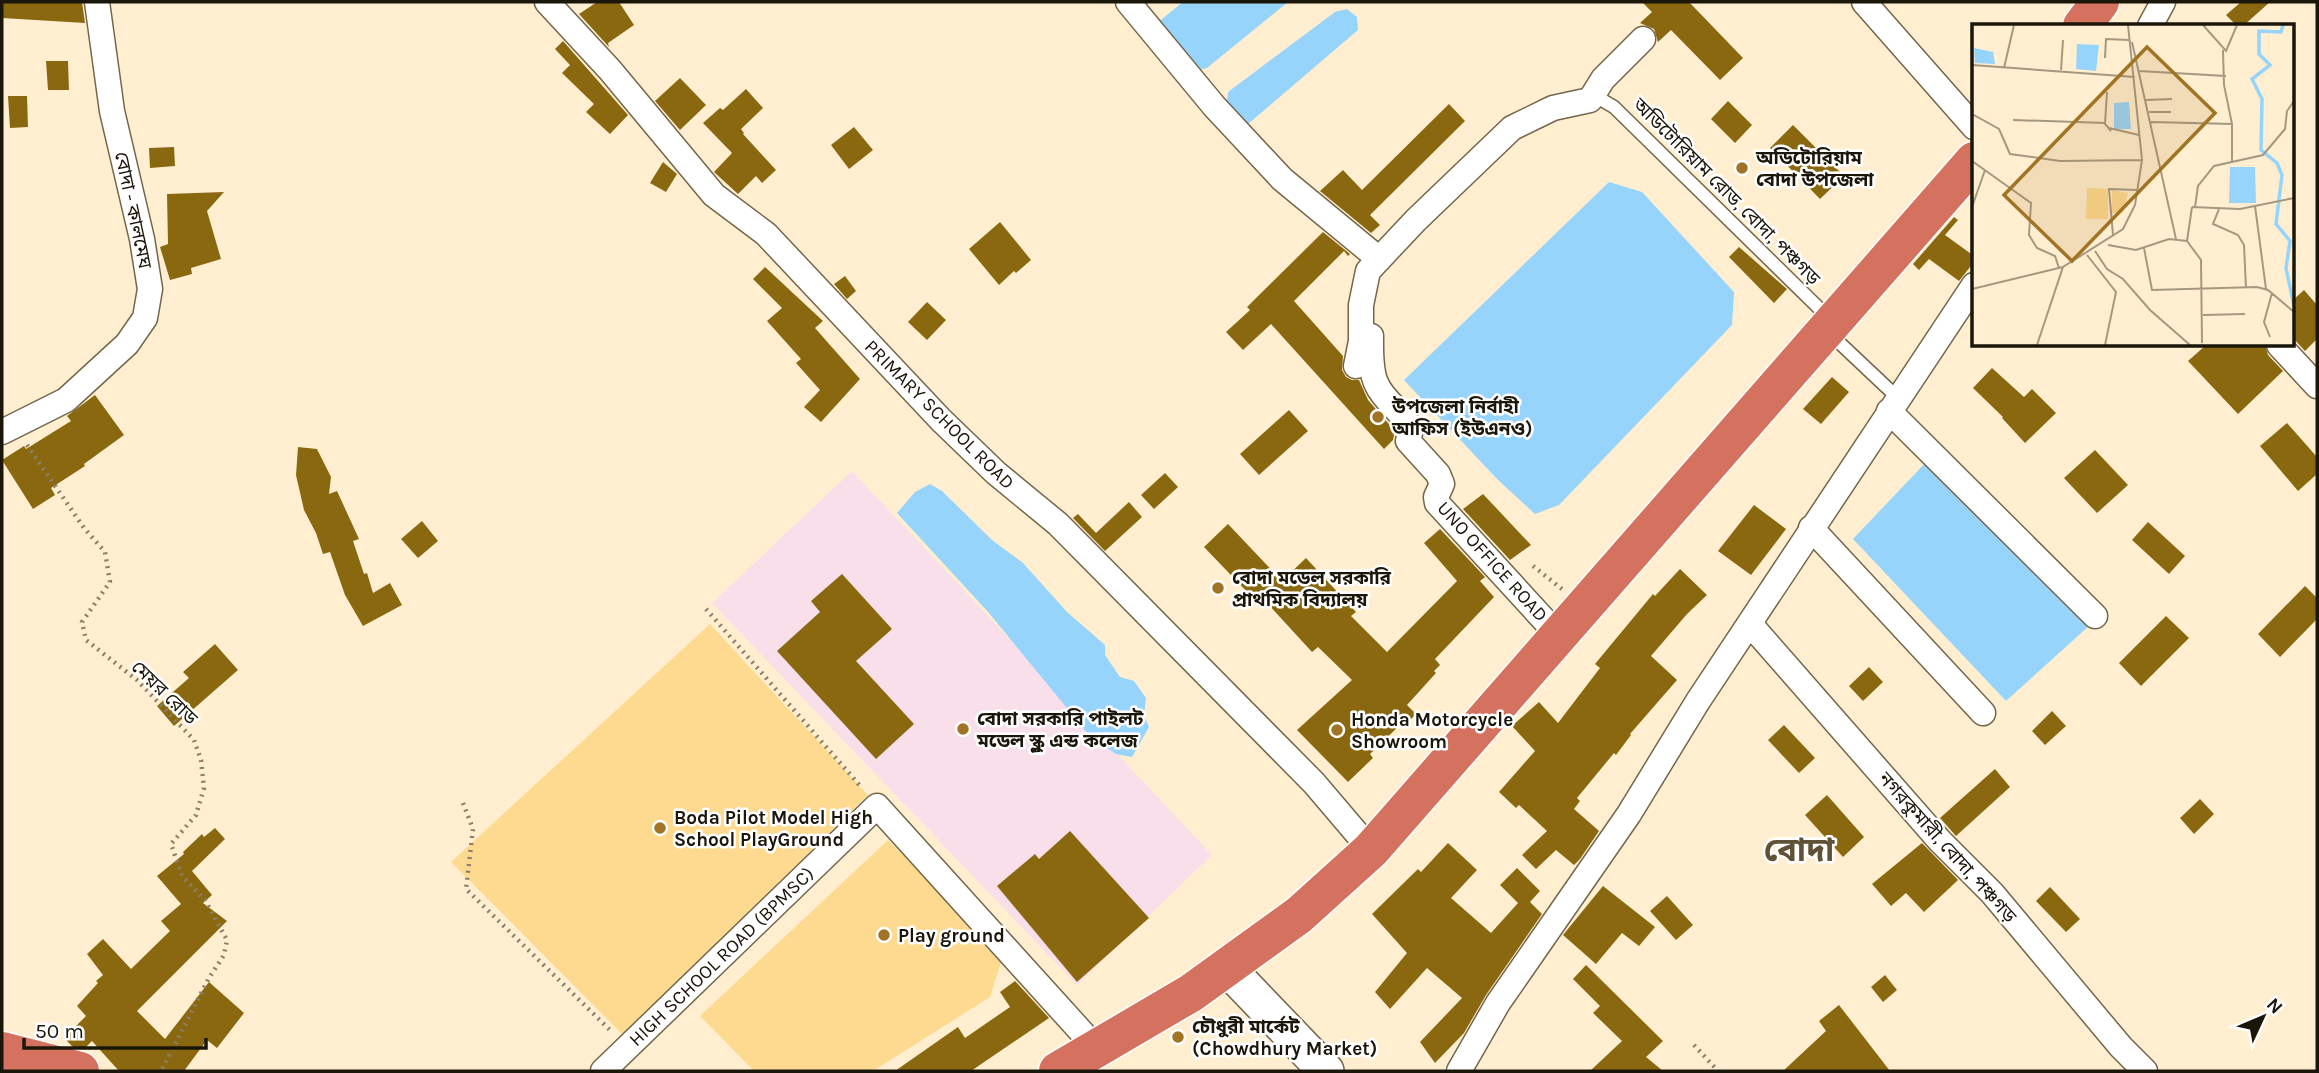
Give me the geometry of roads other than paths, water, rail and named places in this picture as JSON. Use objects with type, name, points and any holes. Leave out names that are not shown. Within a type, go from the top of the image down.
[{"type":"highway","points":[[2084,24],[2100,2]]},
{"type":"highway","points":[[1058,1071],[1191,993],[1319,899],[1371,850],[1972,163]]},
{"type":"highway","points":[[2,1051],[80,1071]]},
{"type":"street","name":"বোদা - কালমেঘ","points":[[8,429],[66,400],[127,344],[145,317],[150,289],[142,239],[112,111],[97,2]]},
{"type":"street","name":"PRIMARY SCHOOL ROAD","points":[[547,2],[619,80],[713,195],[766,234],[941,420],[996,473],[1058,524],[1314,783],[1371,850]]},
{"type":"street","points":[[1128,2],[1213,106],[1282,179],[1379,260]]},
{"type":"street","points":[[1864,2],[1972,125]]},
{"type":"street","points":[[2151,24],[2164,2]]},
{"type":"street","points":[[1356,366],[1361,341],[1361,305],[1368,271],[1461,175],[1512,128],[1553,108],[1590,100],[1603,79],[1643,39]]},
{"type":"street","points":[[1459,1071],[1498,1003],[1629,814],[1698,701],[1972,288]]},
{"type":"street","name":"UNO OFFICE ROAD","points":[[1361,305],[1371,326],[1373,371],[1377,386],[1407,420],[1411,429],[1408,441],[1438,474],[1442,484],[1436,497],[1437,503],[1558,635]]},
{"type":"street","points":[[2280,346],[2317,386]]},
{"type":"street","points":[[1893,404],[2095,616]]},
{"type":"street","points":[[1811,528],[1983,713]]},
{"type":"street","name":"নগরকুমারী, বোদা, পঞ্চগড়","points":[[1750,624],[1940,841],[1992,893],[2121,1047],[2145,1071]]},
{"type":"street","name":"HIGH SCHOOL ROAD (BPMSC)","points":[[603,1071],[877,806],[1096,1048]]},
{"type":"street","points":[[1230,971],[1326,1071]]},
{"type":"lane","name":"অডিটোরিয়াম রোড, বোদা, পঞ্চগড়","points":[[1590,100],[1602,100],[1614,107],[1829,326],[1893,404]]},
{"type":"water","points":[[1183,2],[1288,2],[1207,68],[1194,71],[1157,23]]},
{"type":"water","points":[[1347,9],[1357,17],[1358,30],[1248,124],[1226,107],[1228,92],[1335,12]]},
{"type":"water","points":[[1609,182],[1642,192],[1734,292],[1732,325],[1559,505],[1535,514],[1497,479],[1404,380]]},
{"type":"water","points":[[1928,460],[2090,625],[2006,701],[1853,539]]},
{"type":"water","points":[[930,484],[942,491],[992,540],[1023,563],[1067,612],[1105,645],[1105,655],[1120,677],[1134,681],[1146,698],[1144,716],[1149,727],[1132,757],[1116,754],[1089,735],[989,613],[897,513],[915,492]]},
{"type":"place","name":"অডিটোরিয়াম বোদা উপজেলা","points":[[1742,168]]},
{"type":"place","name":"উপজেলা নির্বাহী আফিস (ইউএনও)","points":[[1378,417]]},
{"type":"place","name":"বোদা মডেল সরকারি প্রাথমিক বিদ্যালয়","points":[[1218,588]]},
{"type":"place","name":"বোদা সরকারি পাইলট মডেল স্কুল এন্ড কলেজ","points":[[963,729]]},
{"type":"place","name":"Honda Motorcycle Showroom","points":[[1337,730]]},
{"type":"place","name":"Boda Pilot Model High School PlayGround","points":[[660,828]]},
{"type":"place","name":"Play ground","points":[[884,935]]},
{"type":"place","name":"চৌধুরী মার্কেট (Chowdhury Market)","points":[[1178,1037]]},
{"type":"district","name":"বোদা","points":[[1799,849]]}]
